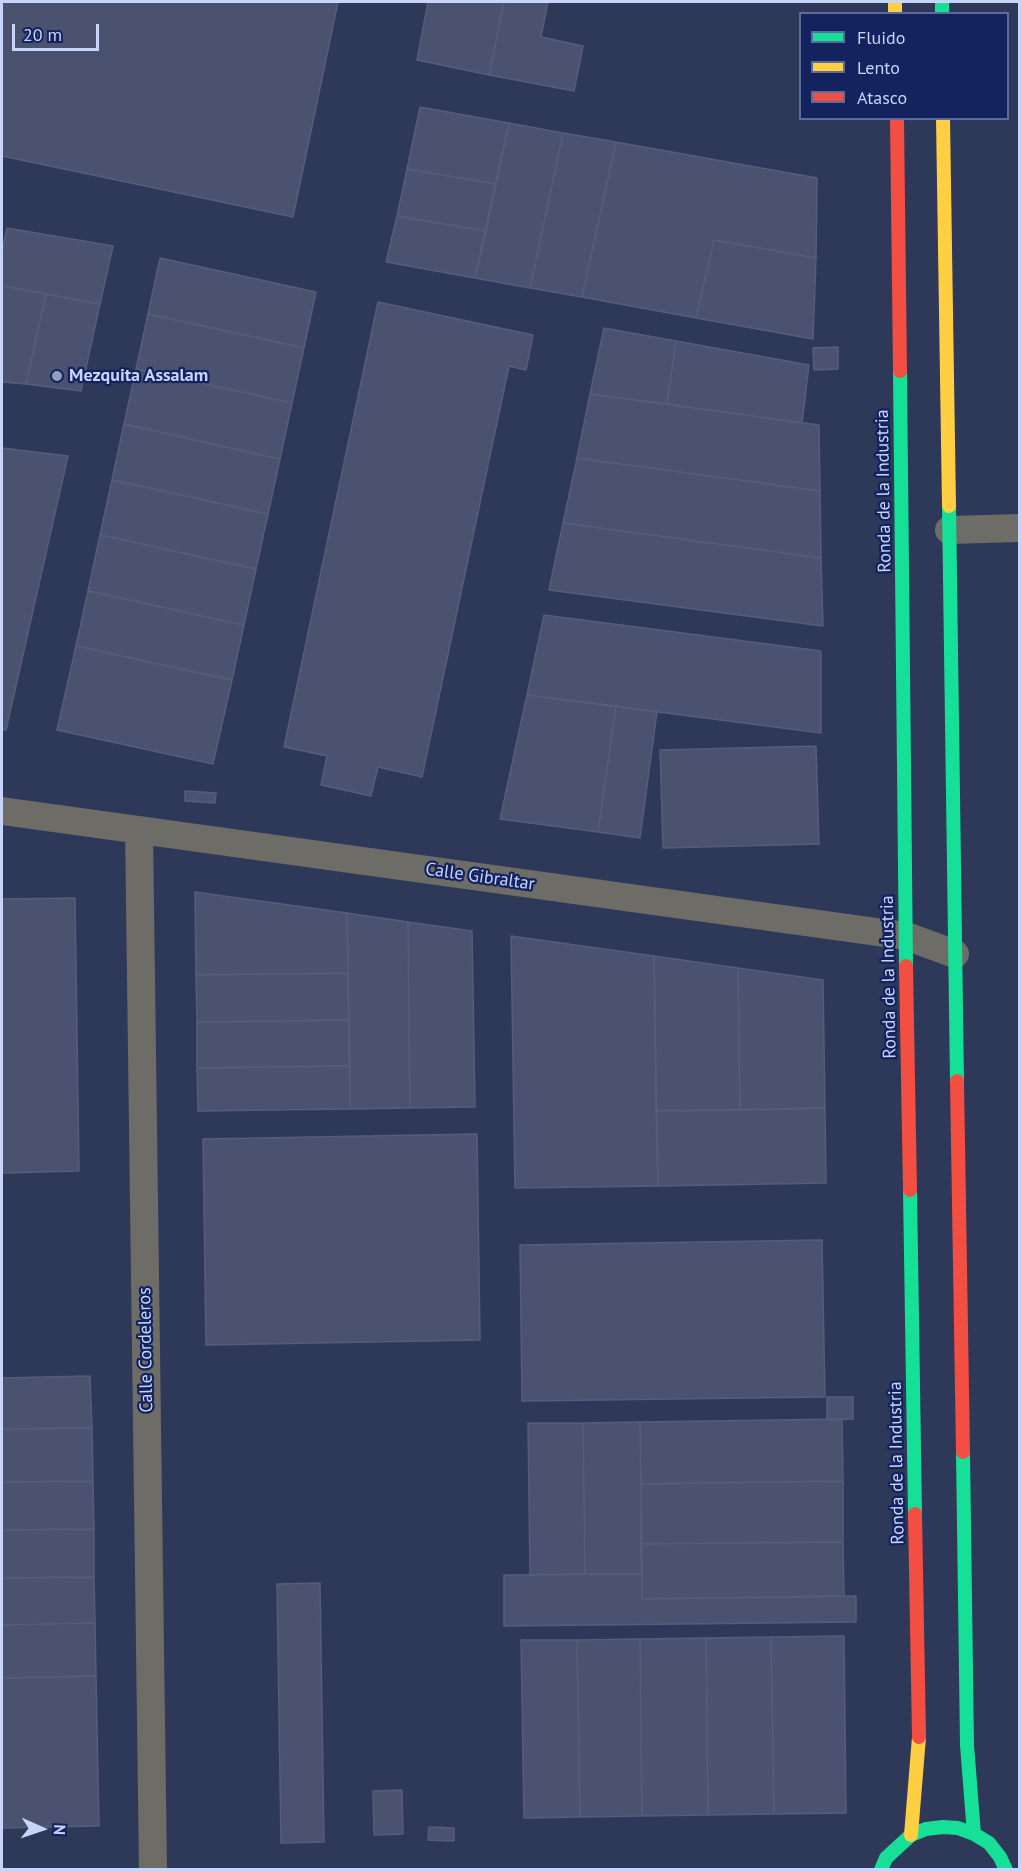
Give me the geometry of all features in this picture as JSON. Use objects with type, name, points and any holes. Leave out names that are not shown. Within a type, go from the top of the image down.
[{"type":"street","name":"Ronda de la Industria","points":[[897,120],[906,733],[906,936],[919,1744],[911,1835]]},
{"type":"street","points":[[943,120],[967,1745],[974,1834]]},
{"type":"street","points":[[949,530],[1020,528]]},
{"type":"street","name":"Calle Gibraltar","points":[[2,812],[906,936],[955,954]]},
{"type":"street","name":"Calle Cordeleros","points":[[139,830],[153,1869]]},
{"type":"street","points":[[881,1869],[886,1858],[911,1835],[926,1829],[943,1827],[958,1828],[989,1843],[1006,1869]]},
{"type":"building","points":[[2,2],[338,2],[293,217],[2,156]]},
{"type":"building","points":[[428,2],[504,2],[489,75],[417,60]]},
{"type":"building","points":[[504,2],[548,2],[541,37],[583,46],[574,91],[489,75]]},
{"type":"building","points":[[420,107],[509,123],[496,184],[407,169]]},
{"type":"building","points":[[509,123],[563,133],[530,288],[475,278]]},
{"type":"building","points":[[563,133],[616,142],[582,297],[530,288]]},
{"type":"building","points":[[616,142],[817,178],[816,258],[714,240],[696,318],[582,297]]},
{"type":"building","points":[[407,169],[496,184],[486,231],[397,216]]},
{"type":"building","points":[[397,216],[486,231],[475,278],[386,262]]},
{"type":"building","points":[[7,228],[113,246],[100,304],[2,286],[2,253]]},
{"type":"building","points":[[714,240],[816,258],[813,339],[696,318]]},
{"type":"building","points":[[160,258],[316,292],[304,348],[148,314]]},
{"type":"building","points":[[2,286],[46,294],[26,384],[2,382]]},
{"type":"building","points":[[46,294],[100,304],[81,391],[26,384]]},
{"type":"building","points":[[378,302],[533,335],[526,370],[509,366],[422,777],[378,767],[371,796],[321,785],[327,756],[284,747]]},
{"type":"building","points":[[148,314],[304,348],[292,403],[136,369]]},
{"type":"building","points":[[604,328],[676,341],[667,404],[590,394]]},
{"type":"building","points":[[676,341],[809,365],[802,423],[667,404]]},
{"type":"building","points":[[838,347],[838,369],[814,370],[813,348]]},
{"type":"building","points":[[136,369],[292,403],[280,459],[124,424]]},
{"type":"building","points":[[590,394],[819,425],[820,491],[577,458]]},
{"type":"building","points":[[124,424],[280,459],[268,514],[112,480]]},
{"type":"building","points":[[2,448],[68,456],[6,730],[2,730]]},
{"type":"building","points":[[577,458],[820,491],[821,558],[563,523]]},
{"type":"building","points":[[112,480],[268,514],[256,569],[100,535]]},
{"type":"building","points":[[563,523],[821,558],[823,626],[549,590]]},
{"type":"building","points":[[100,535],[256,569],[244,625],[88,591]]},
{"type":"building","points":[[88,591],[244,625],[232,680],[76,646]]},
{"type":"building","points":[[544,615],[821,651],[821,733],[527,695]]},
{"type":"building","points":[[76,646],[232,680],[213,764],[57,730]]},
{"type":"building","points":[[527,695],[616,706],[598,832],[500,819]]},
{"type":"building","points":[[616,706],[657,712],[640,838],[598,832]]},
{"type":"building","points":[[816,746],[819,844],[663,848],[660,750]]},
{"type":"building","points":[[185,791],[216,793],[215,803],[185,801]]},
{"type":"building","points":[[195,892],[347,913],[348,973],[196,975]]},
{"type":"building","points":[[75,898],[79,1171],[2,1173],[2,899]]},
{"type":"building","points":[[347,913],[408,922],[410,1108],[350,1109]]},
{"type":"building","points":[[408,922],[472,931],[475,1107],[410,1108]]},
{"type":"building","points":[[511,936],[654,956],[658,1186],[515,1188]]},
{"type":"building","points":[[654,956],[738,968],[740,1110],[656,1111]]},
{"type":"building","points":[[738,968],[823,980],[825,1108],[740,1110]]},
{"type":"building","points":[[348,973],[349,1020],[197,1022],[196,975]]},
{"type":"building","points":[[349,1020],[350,1066],[197,1068],[197,1022]]},
{"type":"building","points":[[350,1066],[350,1109],[198,1111],[197,1068]]},
{"type":"building","points":[[825,1108],[826,1183],[658,1186],[656,1111]]},
{"type":"building","points":[[477,1134],[480,1340],[206,1345],[203,1139]]},
{"type":"building","points":[[822,1240],[825,1397],[522,1401],[520,1245]]},
{"type":"building","points":[[90,1376],[92,1428],[2,1429],[2,1378]]},
{"type":"building","points":[[827,1397],[853,1397],[853,1419],[827,1420]]},
{"type":"building","points":[[842,1419],[843,1481],[641,1484],[640,1422]]},
{"type":"building","points":[[640,1422],[642,1574],[585,1574],[583,1423]]},
{"type":"building","points":[[528,1423],[583,1423],[585,1574],[530,1575]]},
{"type":"building","points":[[92,1428],[93,1481],[2,1482],[2,1429]]},
{"type":"building","points":[[93,1481],[94,1529],[2,1530],[2,1482]]},
{"type":"building","points":[[843,1481],[843,1542],[641,1544],[641,1484]]},
{"type":"building","points":[[94,1529],[94,1577],[2,1578],[2,1530]]},
{"type":"building","points":[[843,1542],[844,1596],[642,1599],[641,1544]]},
{"type":"building","points":[[642,1574],[642,1599],[856,1596],[856,1622],[504,1626],[504,1575]]},
{"type":"building","points":[[94,1577],[95,1623],[2,1625],[2,1578]]},
{"type":"building","points":[[320,1583],[324,1842],[281,1843],[277,1584]]},
{"type":"building","points":[[95,1623],[96,1676],[2,1678],[2,1625]]},
{"type":"building","points":[[844,1636],[846,1813],[774,1814],[771,1637]]},
{"type":"building","points":[[771,1637],[774,1814],[708,1815],[706,1638]]},
{"type":"building","points":[[706,1638],[708,1815],[642,1816],[640,1639]]},
{"type":"building","points":[[640,1639],[642,1816],[580,1817],[577,1640]]},
{"type":"building","points":[[521,1640],[577,1640],[580,1817],[524,1818]]},
{"type":"building","points":[[96,1676],[99,1826],[2,1828],[2,1678]]},
{"type":"building","points":[[402,1790],[403,1834],[374,1835],[373,1791]]},
{"type":"building","points":[[429,1827],[454,1828],[454,1841],[428,1840]]},
{"type":"traffic: fast","points":[[942,2],[942,12]]},
{"type":"traffic: fast","points":[[900,371],[906,966]]},
{"type":"traffic: fast","points":[[949,506],[957,1081]]},
{"type":"traffic: fast","points":[[910,1190],[915,1514]]},
{"type":"traffic: fast","points":[[963,1452],[967,1745],[974,1834]]},
{"type":"traffic: fast","points":[[881,1870],[886,1858],[911,1835],[926,1829],[943,1827],[958,1828],[989,1843],[1000,1857],[1006,1870]]},
{"type":"traffic: slow","points":[[895,2],[895,12]]},
{"type":"traffic: slow","points":[[943,120],[949,506]]},
{"type":"traffic: slow","points":[[911,1835],[919,1737]]},
{"type":"traffic: jam","points":[[897,120],[900,371]]},
{"type":"traffic: jam","points":[[906,966],[910,1190]]},
{"type":"traffic: jam","points":[[957,1081],[963,1452]]},
{"type":"traffic: jam","points":[[915,1514],[919,1737]]},
{"type":"place","name":"Mezquita Assalam","points":[[57,376]]}]
